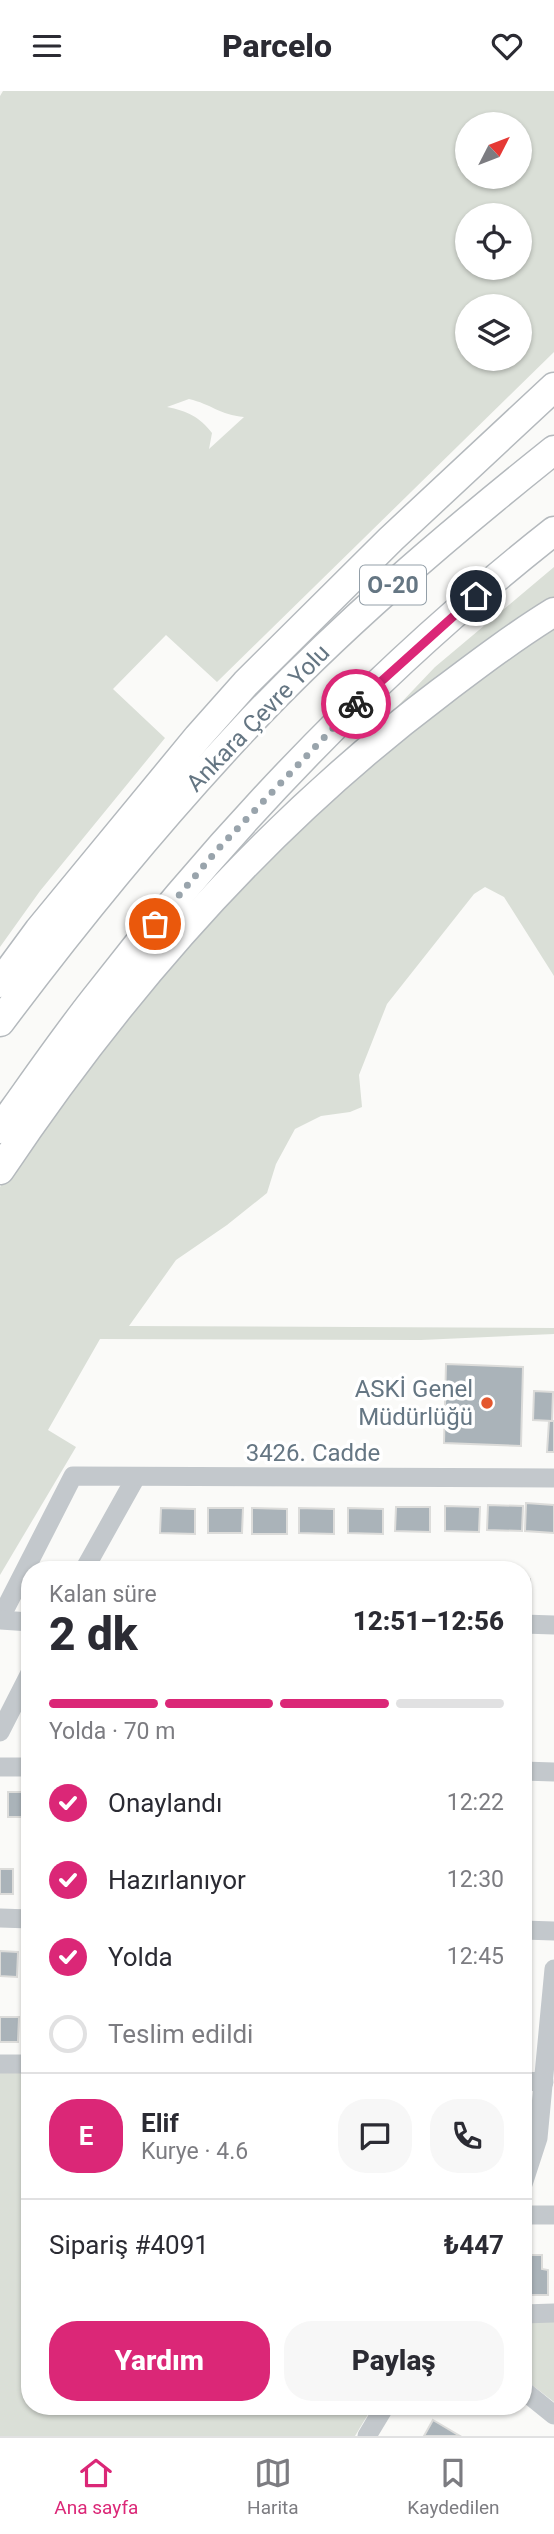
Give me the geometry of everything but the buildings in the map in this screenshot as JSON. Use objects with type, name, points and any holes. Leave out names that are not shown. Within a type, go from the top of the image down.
[{"type":"highway","points":[[0,983],[39,930],[189,747],[246,683],[391,539],[554,387]]},
{"type":"highway","name":"Ankara Çevre Yolu","points":[[0,1022],[90,904],[241,732],[329,644],[404,575],[554,450]]},
{"type":"highway","name":"O-20","points":[[0,1129],[92,1002],[217,850],[371,689],[554,531]]},
{"type":"highway","points":[[0,1170],[32,1122],[106,1023],[237,873],[311,799],[398,724],[490,655],[554,612]]},
{"type":"street","name":"3426. Cadde","points":[[30,1561],[73,1476],[554,1478]]},
{"type":"street","points":[[90,1561],[136,1477]]},
{"type":"street","name":"3426. Cadde","points":[[0,1620],[21,1579]]},
{"type":"street","points":[[0,1620],[21,1621]]},
{"type":"street","points":[[532,1625],[554,1625]]},
{"type":"street","points":[[0,1732],[21,1691]]},
{"type":"street","points":[[0,1767],[21,1767]]},
{"type":"street","points":[[532,1771],[554,1772]]},
{"type":"street","points":[[0,1919],[21,1919]]},
{"type":"street","points":[[532,1930],[554,1931]]},
{"type":"street","points":[[532,2156],[538,2138],[551,2042],[554,1969]]},
{"type":"street","points":[[0,2064],[21,2064]]},
{"type":"street","points":[[532,2081],[544,2082]]},
{"type":"street","points":[[532,2215],[554,2215]]},
{"type":"street","points":[[532,2314],[554,2313]]},
{"type":"street","points":[[532,2397],[554,2415]]},
{"type":"street","points":[[367,2436],[380,2415]]},
{"type":"shaded area","points":[[3,91],[554,91],[554,352],[217,682],[166,635],[113,689],[165,738],[40,891],[0,947],[0,96]],"holes":[[[189,399],[228,414],[244,417],[209,449],[212,433],[207,427],[192,415],[167,407]]]},
{"type":"shaded area","points":[[554,567],[554,598],[395,709],[435,667]]},
{"type":"shaded area","points":[[554,628],[554,976],[504,897],[485,887],[474,894],[387,1004],[359,1075],[362,1107],[350,1112],[321,1116],[295,1129],[276,1164],[267,1193],[176,1260],[129,1326],[554,1328],[554,1334],[421,1340],[100,1339],[48,1430],[76,1447],[0,1575],[0,1187],[59,1099],[250,871],[431,710]]},
{"type":"shaded area","points":[[0,2073],[21,2073],[21,2415],[368,2415],[355,2436],[0,2436]]},
{"type":"shaded area","points":[[532,2320],[554,2320],[554,2402],[532,2385]]},
{"type":"way so far","points":[[155,924],[217,850],[356,704]]},
{"type":"place","name":"ASKİ Genel Müdürlüğü","points":[[487,1403]]},
{"type":"route","points":[[356,704],[476,596]]}]
